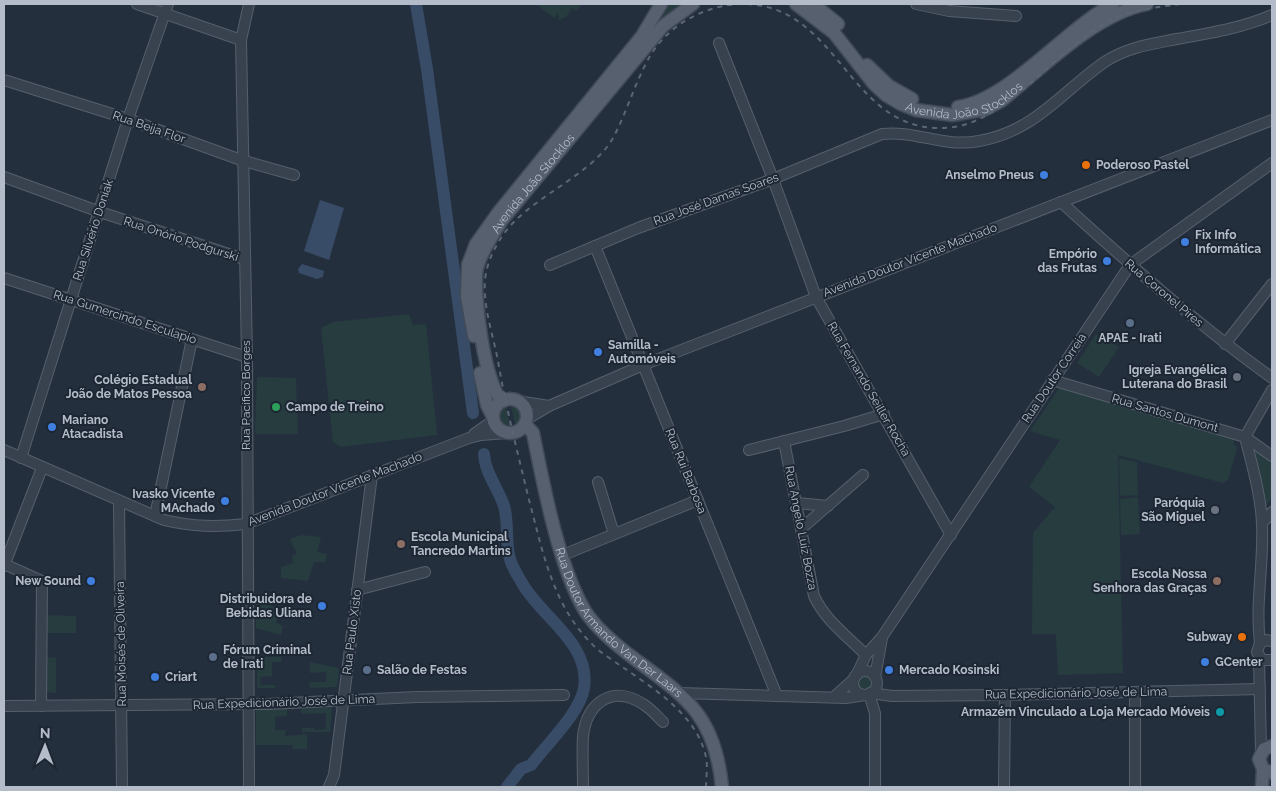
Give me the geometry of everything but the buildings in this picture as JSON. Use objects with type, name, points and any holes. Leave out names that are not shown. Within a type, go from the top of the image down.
[{"type":"main road","name":"Avenida João Stocklos","points":[[494,419],[485,397],[467,297],[468,265],[476,244],[498,212],[642,36],[661,4]]},
{"type":"main road","name":"Avenida João Stocklos","points":[[503,401],[496,396],[489,380],[476,296],[477,268],[486,246],[502,220],[658,32],[693,4]]},
{"type":"main road","name":"Avenida João Stocklos","points":[[796,4],[834,33],[864,74],[886,96],[916,110],[952,116],[986,109],[1001,101],[1103,20],[1125,9],[1147,4]]},
{"type":"main road","name":"Avenida João Stocklos","points":[[813,4],[841,27],[867,66],[889,86],[904,96],[919,102],[954,108],[969,106],[1000,90],[1091,16],[1113,4]]},
{"type":"main road","points":[[510,433],[522,428],[526,421],[525,408],[516,401],[503,401],[496,407],[494,419],[498,427],[535,446]]},
{"type":"main road","name":"Rua Doutor Armando Van Der Laars","points":[[526,421],[533,433],[563,555],[580,599],[594,623],[617,646],[680,693],[699,712],[712,737],[718,756],[722,787]]},
{"type":"main road","points":[[1262,787],[1269,772],[1259,759],[1268,748]]},
{"type":"street","points":[[137,4],[166,9],[241,40]]},
{"type":"street","name":"Rua Pacífico Borges","points":[[249,4],[241,40],[247,357],[246,524],[249,787]]},
{"type":"street","points":[[916,4],[949,11],[1016,16]]},
{"type":"street","name":"Rua Silvério Doniak","points":[[21,458],[128,119],[166,9]]},
{"type":"street","name":"Rua José Damas Soares","points":[[550,265],[638,228],[773,179],[882,134],[896,132],[939,142],[960,143],[980,141],[1004,134],[1045,112],[1106,61],[1131,48],[1231,29],[1272,14]]},
{"type":"street","name":"Rua Fernando Seiller Rocha","points":[[719,43],[773,179],[816,297],[951,535]]},
{"type":"street","name":"Rua Beija Flor","points":[[4,80],[128,119],[242,160],[294,175]]},
{"type":"street","name":"Avenida Doutor Vicente Machado","points":[[526,421],[549,406],[643,365],[1272,120]]},
{"type":"street","name":"Rua Doutor Correia","points":[[855,677],[866,654],[882,637],[1130,265],[1272,163]]},
{"type":"street","name":"Rua Onório Podgurski","points":[[4,177],[100,212],[244,260]]},
{"type":"street","name":"Rua Coronel Pires","points":[[1061,202],[1130,265],[1225,344],[1272,378]]},
{"type":"street","name":"Rua Rui Barbosa","points":[[595,246],[777,696]]},
{"type":"street","name":"Rua Gumercindo Esculapio","points":[[4,278],[247,357]]},
{"type":"street","points":[[1225,344],[1272,284]]},
{"type":"street","points":[[155,516],[192,339]]},
{"type":"street","name":"Rua Santos Dumont","points":[[1052,380],[1245,437],[1272,456]]},
{"type":"street","points":[[1268,748],[1262,729],[1260,658],[1257,652],[1260,643],[1257,620],[1262,523],[1255,478],[1245,437],[1272,390]]},
{"type":"street","points":[[516,401],[549,406]]},
{"type":"street","points":[[749,450],[884,414]]},
{"type":"street","name":"Avenida Doutor Vicente Machado","points":[[469,438],[494,419]]},
{"type":"street","name":"Avenida Doutor Vicente Machado","points":[[4,450],[119,502],[155,516],[192,526],[212,528],[246,524],[469,438],[482,434],[510,433]]},
{"type":"street","name":"Rua Angelo Luiz Bozza","points":[[784,442],[814,596],[820,607],[866,654]]},
{"type":"street","points":[[41,706],[42,581],[4,565],[42,468]]},
{"type":"street","name":"Rua Paulo Xisto","points":[[329,787],[334,775],[372,475]]},
{"type":"street","points":[[802,528],[863,476]]},
{"type":"street","points":[[598,482],[614,534]]},
{"type":"street","points":[[563,555],[698,500]]},
{"type":"street","name":"Rua Moisés de Oliveira","points":[[119,502],[122,787]]},
{"type":"street","points":[[797,503],[828,506]]},
{"type":"street","points":[[1262,523],[1272,512]]},
{"type":"street","points":[[357,590],[425,572]]},
{"type":"street","name":"Rua Doutor Correia","points":[[871,689],[882,637]]},
{"type":"street","points":[[1260,643],[1266,640],[1272,641]]},
{"type":"street","points":[[1260,658],[1271,661]]},
{"type":"street","points":[[1259,672],[1271,661]]},
{"type":"street","points":[[834,697],[855,677],[866,671],[875,713],[875,787]]},
{"type":"street","points":[[855,677],[855,690],[871,689]]},
{"type":"street","name":"Rua Expedicionário José de Lima","points":[[680,693],[834,697],[871,689],[892,696],[1135,693],[1260,689]]},
{"type":"street","points":[[1135,693],[1135,787]]},
{"type":"street","name":"Rua Expedicionário José de Lima","points":[[4,706],[248,704],[417,697],[564,695]]},
{"type":"street","points":[[1004,787],[1005,695]]},
{"type":"street","points":[[583,787],[584,734],[597,702],[605,697],[633,698],[644,704],[663,722]]},
{"type":"green space","points":[[536,4],[582,4],[576,11],[572,8],[566,17],[559,20],[558,13],[554,18]]},
{"type":"green space","points":[[668,4],[690,4],[658,25]]},
{"type":"green space","points":[[409,314],[413,325],[426,324],[437,435],[341,447],[333,442],[321,328],[333,322]]},
{"type":"green space","points":[[1096,334],[1119,347],[1099,377],[1077,363]]},
{"type":"green space","name":"Campo de Treino","points":[[257,377],[296,378],[298,434],[257,434],[255,432]]},
{"type":"green space","points":[[1062,384],[1235,440],[1233,443],[1237,448],[1228,480],[1223,483],[1118,455],[1123,673],[1058,675],[1056,634],[1032,634],[1033,533],[1055,507],[1029,487],[1060,440],[1030,431]]},
{"type":"green space","points":[[510,402],[522,409],[524,418],[516,427]]},
{"type":"green space","points":[[505,404],[511,428],[501,424],[498,417],[499,409]]},
{"type":"green space","points":[[1257,448],[1272,459],[1272,498],[1263,509],[1255,453]]},
{"type":"green space","points":[[1119,458],[1137,462],[1138,495],[1120,496]]},
{"type":"green space","points":[[1138,497],[1140,534],[1121,535],[1120,499]]},
{"type":"green space","points":[[301,535],[321,537],[317,552],[327,554],[325,562],[314,562],[308,581],[281,578],[281,567],[293,563],[292,556],[297,554],[290,539]]},
{"type":"green space","points":[[256,602],[279,608],[276,623],[283,626],[281,635],[256,628]]},
{"type":"green space","points":[[47,615],[76,616],[76,633],[47,633]]},
{"type":"green space","points":[[47,657],[56,658],[56,693],[47,692]]},
{"type":"green space","points":[[257,657],[282,657],[281,662],[272,662],[272,676],[260,677],[261,685],[276,685],[275,688],[257,688]]},
{"type":"green space","points":[[310,662],[339,668],[337,687],[310,688],[309,682],[326,682],[326,672],[310,673]]},
{"type":"green space","points":[[862,674],[868,674],[873,679],[871,688],[862,690],[857,685],[857,679]]},
{"type":"green space","points":[[256,707],[287,707],[287,716],[275,717],[275,730],[286,730],[285,736],[307,734],[307,749],[293,749],[292,745],[256,745]]},
{"type":"green space","points":[[301,708],[332,708],[330,732],[302,732],[302,728],[326,729],[326,713],[301,714]]},
{"type":"water","points":[[320,200],[344,208],[329,260],[304,251]]},
{"type":"water","points":[[302,264],[324,271],[323,277],[317,279],[299,273],[298,269]]},
{"type":"waterway","points":[[416,4],[427,69],[473,413]]},
{"type":"waterway","points":[[484,454],[489,474],[504,506],[512,565],[530,595],[572,644],[580,657],[584,672],[584,688],[581,698],[570,718],[531,765],[521,769],[507,787]]},
{"type":"railway","points":[[706,787],[706,757],[694,728],[673,704],[601,652],[585,637],[566,609],[551,576],[540,544],[516,448],[487,311],[485,279],[488,264],[497,244],[512,224],[526,211],[590,165],[603,152],[613,138],[623,118],[650,56],[678,25],[703,12],[730,5],[744,4],[777,10],[804,26],[826,47],[868,94],[891,114],[919,126],[954,127],[975,121],[995,110],[1016,95],[1095,29],[1115,18],[1139,10],[1181,4]]},
{"type":"place","name":"Poderoso Pastel","points":[[1086,165]]},
{"type":"place","name":"Anselmo Pneus","points":[[1044,175]]},
{"type":"place","name":"Fix Info Informática","points":[[1185,242]]},
{"type":"place","name":"Empório das Frutas","points":[[1107,261]]},
{"type":"place","name":"APAE - Irati","points":[[1130,323]]},
{"type":"place","name":"Samilla - Automóveis","points":[[598,352]]},
{"type":"place","name":"Igreja Evangélica Luterana do Brasil","points":[[1237,377]]},
{"type":"place","name":"Colégio Estadual João de Matos Pessoa","points":[[202,387]]},
{"type":"place","name":"Campo de Treino","points":[[276,407]]},
{"type":"place","name":"Mariano Atacadista","points":[[52,427]]},
{"type":"place","name":"Ivasko Vicente MAchado","points":[[225,501]]},
{"type":"place","name":"Paróquia São Miguel","points":[[1215,510]]},
{"type":"place","name":"Escola Municipal Tancredo Martins","points":[[401,544]]},
{"type":"place","name":"New Sound","points":[[91,581]]},
{"type":"place","name":"Escola Nossa Senhora das Graças","points":[[1217,581]]},
{"type":"place","name":"Distribuidora de Bebidas Uliana","points":[[322,606]]},
{"type":"place","name":"Subway","points":[[1242,637]]},
{"type":"place","name":"Fórum Criminal de Irati","points":[[213,657]]},
{"type":"place","name":"GCenter","points":[[1205,662]]},
{"type":"place","name":"Salão de Festas","points":[[367,670]]},
{"type":"place","name":"Mercado Kosinski","points":[[889,670]]},
{"type":"place","name":"Criart","points":[[155,677]]},
{"type":"place","name":"Armazém Vinculado a Loja Mercado Móveis","points":[[1220,712]]}]
